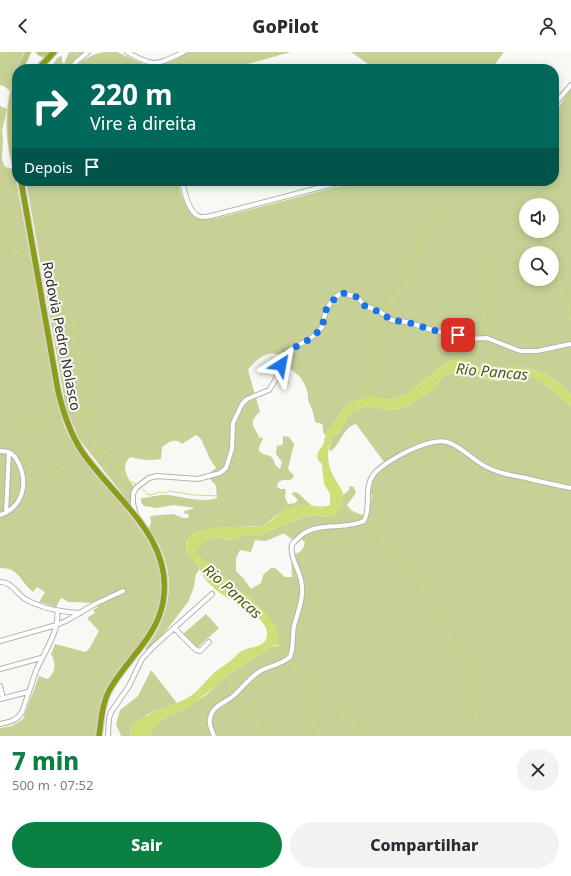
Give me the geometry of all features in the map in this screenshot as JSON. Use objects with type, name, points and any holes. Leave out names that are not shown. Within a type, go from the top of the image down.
[{"type":"highway","points":[[43,64],[54,52]]},
{"type":"highway","name":"Rodovia Pedro Nolasco","points":[[21,186],[58,391],[68,426],[81,449],[136,518],[153,542],[162,562],[164,579],[163,601],[158,619],[145,642],[118,676],[107,696],[99,736]]},
{"type":"main road","points":[[22,64],[28,52]]},
{"type":"main road","points":[[39,52],[46,54],[54,52]]},
{"type":"main road","points":[[12,99],[10,108],[12,150]]},
{"type":"street","points":[[75,64],[88,52]]},
{"type":"street","points":[[128,52],[145,62],[153,63],[164,62],[184,52]]},
{"type":"street","points":[[559,99],[571,85]]},
{"type":"street","points":[[183,186],[190,208],[198,216],[203,217],[326,186]]},
{"type":"street","points":[[136,518],[133,494],[136,488],[149,478],[157,476],[198,479],[220,473],[226,468],[232,449],[233,423],[242,404],[247,399],[266,392],[272,387],[285,355],[293,348],[316,334],[322,327],[326,310],[334,299],[340,294],[357,297],[365,306],[382,313],[391,320],[407,322],[469,339],[487,338],[514,350],[537,351],[571,344]]},
{"type":"street","points":[[214,736],[209,724],[213,711],[219,705],[232,698],[260,671],[286,661],[290,657],[293,644],[294,627],[302,594],[301,579],[293,560],[292,544],[304,533],[312,530],[351,526],[364,521],[367,512],[369,483],[373,475],[392,459],[426,444],[445,441],[464,451],[490,469],[512,476],[571,488]]},
{"type":"street","points":[[0,451],[9,452],[17,459],[24,484],[17,504],[6,513],[0,515]]},
{"type":"street","points":[[6,513],[9,452]]},
{"type":"street","points":[[0,582],[8,583],[26,599],[57,610],[81,613]]},
{"type":"street","points":[[0,641],[57,625],[123,591]]},
{"type":"street","points":[[108,736],[109,718],[111,712],[129,686],[142,659],[152,647],[212,594]]},
{"type":"street","points":[[0,724],[14,721],[18,718],[23,708],[28,692],[57,625],[57,610]]},
{"type":"street","points":[[174,628],[196,650],[200,651],[209,642]]},
{"type":"street","points":[[0,669],[42,658]]},
{"type":"street","points":[[0,686],[1,698],[28,692]]},
{"type":"shaded area","points":[[0,52],[23,52],[24,59],[22,64],[12,64],[12,87],[10,91],[4,86],[0,85]]},
{"type":"shaded area","points":[[69,52],[88,52],[75,64],[64,64]]},
{"type":"shaded area","points":[[117,52],[144,64],[79,64],[88,57],[97,54]]},
{"type":"shaded area","points":[[189,52],[291,52],[248,64],[162,64],[170,62]]},
{"type":"shaded area","points":[[351,52],[504,52],[495,64],[367,63]]},
{"type":"shaded area","points":[[62,56],[62,62],[64,64],[53,64],[58,57]]},
{"type":"shaded area","points":[[571,88],[571,395],[557,381],[546,374],[523,367],[479,367],[459,359],[447,362],[407,394],[390,400],[367,397],[348,404],[325,435],[322,424],[315,422],[308,400],[306,387],[301,378],[285,364],[278,354],[274,353],[261,357],[248,370],[260,412],[253,421],[253,426],[259,436],[258,438],[262,437],[263,439],[259,450],[260,452],[272,457],[276,466],[280,469],[282,462],[276,454],[277,445],[279,446],[283,444],[283,436],[289,437],[294,444],[288,469],[294,476],[290,480],[280,481],[277,487],[286,490],[285,497],[288,504],[295,503],[298,500],[292,494],[293,492],[298,493],[311,505],[290,508],[261,526],[214,528],[192,534],[186,545],[186,549],[200,569],[196,574],[194,587],[188,602],[149,653],[145,649],[155,635],[162,620],[167,605],[169,590],[165,559],[149,529],[151,522],[150,516],[173,514],[183,518],[188,518],[189,515],[184,513],[184,511],[195,508],[173,505],[157,508],[144,506],[141,502],[141,498],[169,495],[199,500],[217,498],[216,486],[207,475],[216,468],[201,439],[196,435],[182,444],[177,441],[169,442],[162,447],[161,459],[146,460],[131,457],[127,460],[125,468],[130,481],[136,489],[131,505],[79,439],[66,408],[27,186],[179,186],[188,209],[196,217],[201,219],[211,219],[341,186],[559,186],[559,106]]},
{"type":"shaded area","points":[[0,106],[7,109],[2,131],[2,160],[5,167],[12,169],[12,186],[17,186],[57,398],[64,424],[70,438],[82,456],[131,516],[145,537],[157,559],[163,580],[162,602],[155,622],[108,690],[96,736],[0,736],[0,728],[12,726],[23,719],[39,676],[48,679],[53,673],[54,660],[51,654],[55,644],[85,652],[89,649],[99,631],[87,618],[95,613],[93,610],[98,607],[97,603],[69,602],[61,598],[56,607],[39,602],[45,592],[37,587],[33,592],[12,570],[0,568]]},
{"type":"shaded area","points":[[462,372],[472,375],[475,374],[493,381],[520,376],[530,377],[547,385],[571,407],[571,736],[149,736],[155,726],[162,719],[184,709],[206,695],[225,677],[271,647],[278,646],[279,643],[279,634],[253,600],[233,586],[197,555],[199,546],[212,538],[219,537],[230,540],[244,536],[260,535],[303,517],[316,515],[330,517],[342,504],[343,495],[348,491],[350,486],[354,487],[356,493],[347,505],[356,513],[363,515],[369,514],[372,495],[368,492],[372,476],[384,462],[356,424],[348,428],[331,451],[329,450],[331,438],[340,432],[347,417],[355,410],[368,406],[390,410],[408,407],[419,398],[429,393],[444,375]],"holes":[[[285,534],[291,539],[300,537],[305,543],[300,552],[291,554],[292,577],[285,577],[275,568],[271,568],[263,575],[261,583],[251,589],[236,571],[236,558],[240,550],[251,552],[255,540],[266,541]]]},
{"type":"shaded area","points":[[206,614],[219,628],[197,648],[183,634]]},
{"type":"shaded area","points":[[151,670],[177,703],[148,714],[130,728],[131,736],[121,736],[116,724],[120,710],[138,696]]},
{"type":"water","name":"Rio Pancas","points":[[459,358],[479,367],[523,367],[546,374],[557,381],[571,395],[571,407],[550,387],[530,377],[515,376],[493,381],[475,374],[472,375],[462,372],[444,375],[429,393],[419,398],[408,407],[390,410],[368,406],[355,410],[347,417],[340,432],[333,436],[328,450],[329,466],[343,494],[342,503],[336,515],[330,517],[316,515],[303,517],[257,536],[244,536],[233,540],[219,537],[212,538],[205,541],[197,550],[197,555],[233,586],[253,600],[267,614],[277,628],[279,634],[279,644],[271,647],[225,677],[189,707],[162,719],[155,726],[149,736],[131,736],[130,728],[137,722],[151,713],[189,697],[196,692],[215,672],[238,653],[262,644],[267,637],[263,622],[248,610],[216,590],[201,573],[198,564],[189,556],[186,547],[191,535],[207,529],[261,526],[290,508],[304,505],[322,507],[330,505],[330,494],[324,484],[322,464],[318,460],[317,456],[323,445],[326,433],[341,414],[341,410],[348,404],[361,398],[371,396],[390,400],[407,394],[447,362]]},
{"type":"waterway","points":[[0,55],[10,52]]},
{"type":"waterway","points":[[0,205],[14,250],[29,256]]},
{"type":"waterway","points":[[384,312],[405,285],[424,235],[447,211]]},
{"type":"waterway","points":[[545,238],[558,263],[560,286],[568,303],[571,322]]},
{"type":"waterway","points":[[487,335],[487,330],[483,319],[487,265],[495,256],[502,254]]},
{"type":"waterway","points":[[43,260],[49,262],[51,265],[55,288],[64,297],[64,303],[61,310],[76,328],[77,332],[73,337],[74,341],[94,391],[90,402],[91,413],[96,427],[97,447],[109,454],[114,465],[119,468],[127,480],[136,484]]},
{"type":"waterway","points":[[369,397],[369,376],[379,348],[383,317]]},
{"type":"waterway","name":"Rio Pancas","points":[[473,365],[480,344],[484,340]]},
{"type":"waterway","points":[[72,411],[91,413]]},
{"type":"waterway","points":[[12,433],[57,416]]},
{"type":"waterway","points":[[89,448],[96,445]]},
{"type":"waterway","points":[[46,481],[77,456]]},
{"type":"waterway","points":[[141,487],[147,494],[151,495],[169,491],[195,495],[221,496],[223,498],[228,517],[219,522],[218,528]]},
{"type":"waterway","points":[[340,507],[364,516]]},
{"type":"waterway","points":[[369,518],[380,536],[403,564],[418,571],[423,588],[442,609],[443,622],[447,633],[457,649],[469,660],[472,666],[473,671],[470,686],[474,702],[475,717]]},
{"type":"waterway","points":[[276,645],[286,657]]},
{"type":"waterway","points":[[290,662],[312,688],[336,707],[364,736]]},
{"type":"waterway","points":[[225,677],[236,690]]},
{"type":"waterway","points":[[306,682],[303,691],[309,704],[310,714],[321,736]]},
{"type":"waterway","points":[[240,694],[252,709],[264,736]]},
{"type":"route","points":[[281,365],[288,351],[312,338],[316,334],[322,327],[326,310],[329,305],[337,296],[343,293],[357,297],[365,306],[382,313],[391,320],[407,322],[432,330],[458,335]]}]
